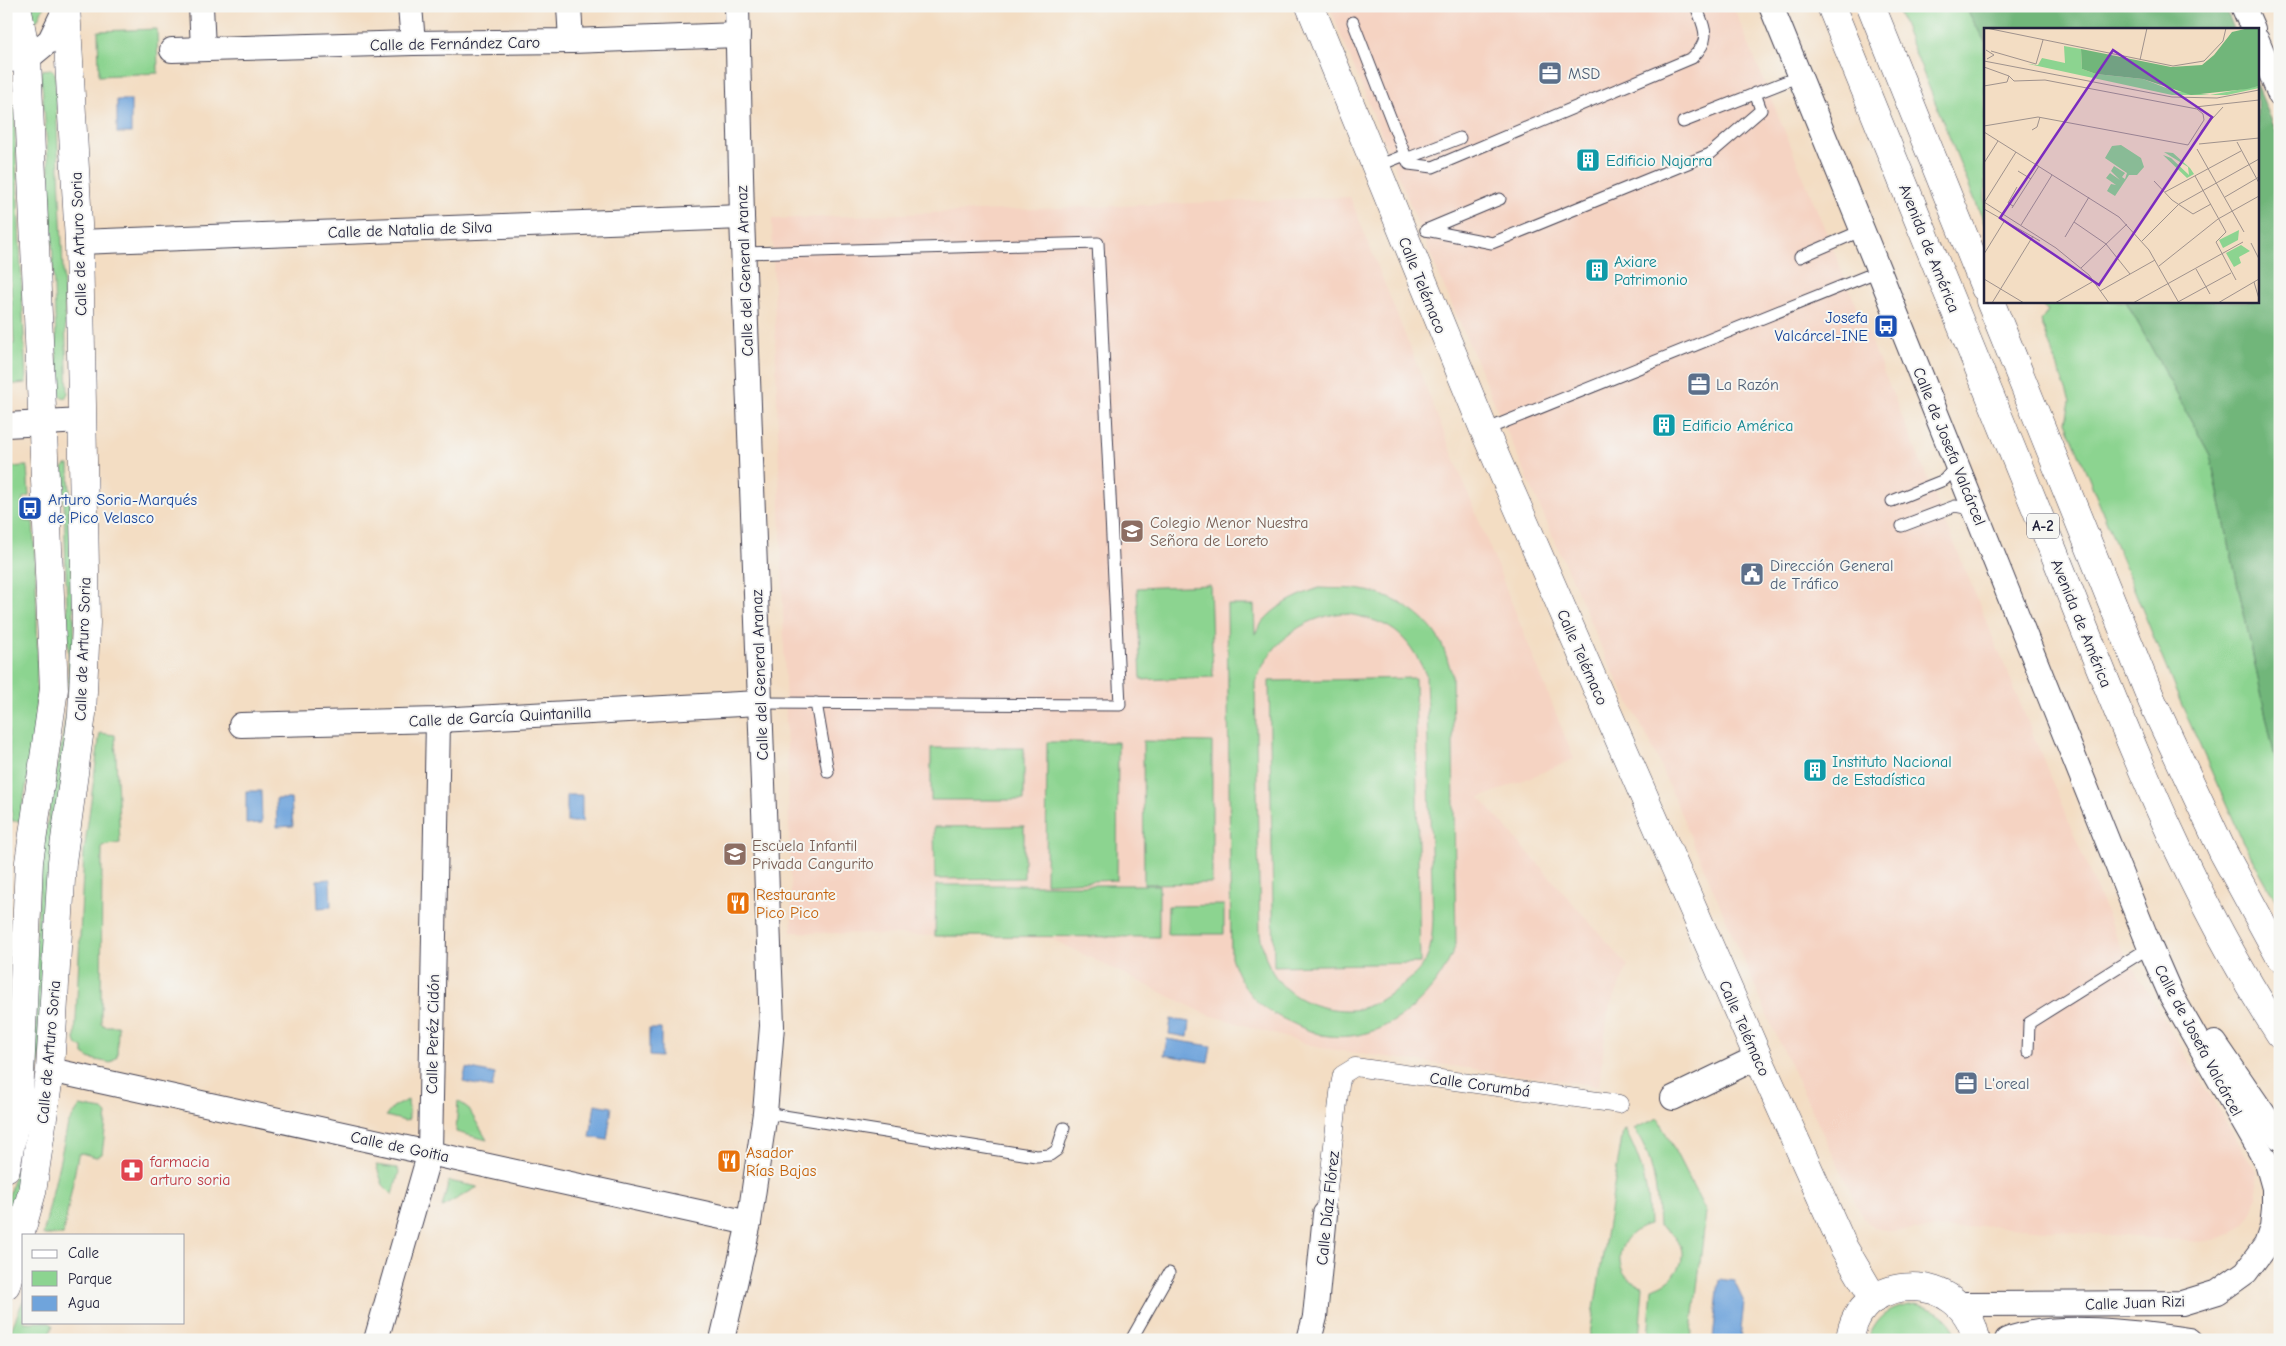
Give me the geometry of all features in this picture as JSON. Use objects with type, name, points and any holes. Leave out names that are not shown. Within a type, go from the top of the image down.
[{"type":"main road","name":"Calle de Arturo Soria","points":[[6,1168],[19,1100],[30,862],[54,689],[42,423],[16,60],[17,6]]},
{"type":"main road","name":"Calle Telémaco","points":[[1310,6],[1375,167],[1415,234],[1484,430],[1758,1057],[1844,1248],[1874,1299]]},
{"type":"main road","name":"Avenida de América","points":[[1831,6],[2122,719],[2186,868],[2258,1001],[2280,1034]]},
{"type":"main road","points":[[1871,6],[1984,286]]},
{"type":"main road","name":"Calle de Arturo Soria","points":[[6,1285],[32,1192],[50,1070],[62,862],[82,704],[86,623],[79,242],[66,7]]},
{"type":"main road","name":"A-2","points":[[1990,302],[2152,701],[2223,852],[2280,957]]},
{"type":"main road","points":[[1850,1340],[1850,1332],[1860,1314],[1874,1299],[1890,1290],[1908,1286],[1926,1287],[1935,1290],[1958,1304],[1968,1316],[1976,1340]]},
{"type":"street","points":[[201,6],[203,49]]},
{"type":"street","points":[[410,6],[413,43]]},
{"type":"street","points":[[568,6],[571,41]]},
{"type":"street","name":"Calle del General Aranaz","points":[[722,1340],[749,1223],[765,1113],[772,1026],[743,253],[737,6]]},
{"type":"street","name":"Calle de Josefa Valcárcel","points":[[1771,6],[1880,271],[2150,947],[2171,994],[2267,1163]]},
{"type":"street","points":[[2243,6],[2252,28]]},
{"type":"street","points":[[16,60],[50,40],[66,7]]},
{"type":"street","name":"Calle de Fernández Caro","points":[[172,50],[413,43],[571,41],[738,35]]},
{"type":"street","points":[[2258,42],[2280,95]]},
{"type":"street","name":"Calle de Natalia de Silva","points":[[79,242],[742,217]]},
{"type":"street","points":[[6,425],[82,421]]},
{"type":"street","name":"Calle de García Quintanilla","points":[[241,726],[438,720],[759,703]]},
{"type":"street","name":"Calle Peréz Cidón","points":[[376,1340],[430,1152],[438,720]]},
{"type":"street","name":"Calle de Josefa Valcárcel","points":[[2127,886],[2202,1024],[2280,1138]]},
{"type":"street","points":[[1673,1098],[1758,1057]]},
{"type":"street","name":"Calle Corumbá","points":[[1342,1075],[1355,1067],[1620,1104]]},
{"type":"street","name":"Calle de Goitia","points":[[50,1070],[749,1223]]},
{"type":"street","name":"Calle Díaz Flórez","points":[[1309,1340],[1316,1317],[1325,1214],[1342,1075]]},
{"type":"street","name":"Calle Juan Rizi","points":[[1958,1304],[1979,1302],[2182,1303],[2218,1292],[2246,1272],[2266,1245],[2272,1227],[2274,1208],[2274,1188],[2267,1163]]},
{"type":"street","name":"Calle Juan Rizi","points":[[2007,1340],[2016,1336],[2041,1331],[2072,1330],[2104,1336],[2189,1340]]},
{"type":"lane","points":[[1352,22],[1409,164],[1433,167],[1692,58],[1703,48],[1706,32],[1696,6]]},
{"type":"lane","points":[[1683,122],[1800,76]]},
{"type":"lane","points":[[1415,234],[1492,243],[1710,154],[1761,110],[1755,93]]},
{"type":"lane","points":[[1375,167],[1460,138]]},
{"type":"lane","points":[[1415,234],[1500,199]]},
{"type":"lane","points":[[1800,257],[1863,230]]},
{"type":"lane","points":[[743,253],[1098,243],[1120,705],[759,703]]},
{"type":"lane","points":[[1484,430],[1880,271]]},
{"type":"lane","points":[[1892,501],[1944,480],[1957,465]]},
{"type":"lane","points":[[1902,526],[1955,506],[1975,510]]},
{"type":"lane","points":[[816,703],[828,772]]},
{"type":"lane","points":[[2028,1052],[2029,1023],[2150,947]]},
{"type":"lane","points":[[765,1113],[1036,1156],[1050,1155],[1057,1150],[1064,1128]]},
{"type":"lane","points":[[1131,1340],[1169,1273]]},
{"type":"shaded area","points":[[1329,6],[1733,6],[2120,946],[2256,1172],[2258,1193],[2253,1210],[2244,1226],[2230,1234],[2200,1242],[1996,1226],[1891,1231],[1874,1228],[1862,1216],[1771,1024],[1650,742],[1605,656],[1438,273]]},
{"type":"shaded area","name":"Colegio Menor Nuestra Señora de Loreto","points":[[1350,197],[1574,759],[1480,798],[1628,966],[1608,1012],[1599,1086],[1321,1048],[1206,1014],[1052,939],[792,932],[772,219]]},
{"type":"green space","points":[[29,6],[44,6],[37,21],[31,19]]},
{"type":"green space","points":[[1896,6],[1965,6],[1984,40],[1984,223]]},
{"type":"green space","points":[[1965,6],[2225,6],[2234,28],[1984,28],[1984,40]]},
{"type":"green space","points":[[157,29],[158,73],[99,76],[98,31]]},
{"type":"green space","points":[[51,69],[55,73],[68,393],[65,398],[58,395],[50,182],[41,73],[42,70]]},
{"type":"green space","points":[[2258,87],[2280,141],[2280,781],[2210,455],[2127,302],[2258,302]]},
{"type":"green space","points":[[6,98],[14,105],[26,383],[6,385],[6,344],[14,344],[6,202]]},
{"type":"green space","points":[[2037,302],[2127,302],[2210,455],[2280,781],[2280,908],[2242,840],[2176,692],[2066,422],[2070,401],[2041,321],[2048,311]]},
{"type":"green space","points":[[69,465],[75,650],[42,1042],[18,1211],[6,1248],[6,1208],[18,1159],[35,1039],[35,946],[42,851],[65,724],[69,678],[63,468]]},
{"type":"green space","points":[[27,466],[29,496],[23,498],[24,521],[33,522],[37,628],[36,708],[32,757],[20,821],[12,821],[6,685],[6,467]]},
{"type":"green space","points":[[1210,585],[1213,677],[1141,680],[1137,588]]},
{"type":"green space","points":[[1319,588],[1367,591],[1405,606],[1427,623],[1435,634],[1442,645],[1452,674],[1456,944],[1436,983],[1405,1014],[1386,1025],[1366,1033],[1344,1036],[1322,1035],[1294,1024],[1269,1011],[1246,989],[1240,980],[1231,957],[1227,605],[1254,605],[1255,634],[1260,625],[1274,611],[1291,600]],"holes":[[[1342,613],[1358,616],[1394,630],[1411,648],[1426,675],[1433,919],[1428,955],[1423,965],[1415,974],[1395,991],[1372,1004],[1352,1010],[1341,1010],[1309,1003],[1290,992],[1282,985],[1272,971],[1264,950],[1260,934],[1255,683],[1269,656],[1288,635],[1300,627],[1312,621]]]},
{"type":"green space","points":[[1415,678],[1420,963],[1274,966],[1269,681]]},
{"type":"green space","points":[[100,733],[115,735],[120,843],[102,846],[101,1023],[104,1026],[118,1026],[117,1056],[111,1063],[91,1059],[83,1054],[83,1048],[77,1045],[75,1040],[84,852]]},
{"type":"green space","points":[[1143,741],[1212,742],[1212,883],[1144,884]]},
{"type":"green space","points":[[1047,742],[1118,742],[1117,880],[1046,883]]},
{"type":"green space","points":[[931,748],[1024,748],[1024,800],[931,800]]},
{"type":"green space","points":[[1024,826],[1024,878],[935,879],[934,827]]},
{"type":"green space","points":[[936,885],[1159,885],[1159,937],[935,936]]},
{"type":"green space","points":[[1224,905],[1224,934],[1167,934],[1168,906]]},
{"type":"green space","points":[[408,1100],[409,1119],[405,1121],[386,1116],[393,1107]]},
{"type":"green space","points":[[458,1101],[468,1108],[487,1140],[456,1132]]},
{"type":"green space","points":[[80,1106],[103,1110],[107,1114],[102,1154],[96,1157],[81,1153],[78,1155],[63,1234],[43,1234],[68,1124]]},
{"type":"green space","points":[[1658,1118],[1706,1212],[1691,1340],[1648,1340],[1652,1288],[1672,1277],[1679,1268],[1682,1259],[1682,1250],[1678,1241],[1659,1226],[1657,1201],[1650,1163],[1641,1140],[1634,1129]]},
{"type":"green space","points":[[1625,1130],[1636,1154],[1646,1187],[1649,1225],[1629,1236],[1623,1245],[1620,1255],[1624,1273],[1632,1281],[1643,1286],[1639,1340],[1589,1340],[1623,1131]]},
{"type":"green space","points":[[376,1165],[397,1168],[399,1172],[393,1195],[383,1185]]},
{"type":"green space","points":[[449,1181],[478,1187],[442,1207]]},
{"type":"green space","points":[[22,1303],[22,1324],[53,1325],[47,1340],[7,1340]]},
{"type":"green space","points":[[1915,1304],[1936,1312],[1947,1320],[1956,1332],[1959,1340],[1868,1340],[1875,1325],[1885,1315],[1898,1308]]},
{"type":"water","points":[[117,100],[131,100],[131,133],[117,133]]},
{"type":"water","points":[[246,791],[261,791],[262,823],[246,824]]},
{"type":"water","points":[[567,795],[582,795],[582,822],[567,822]]},
{"type":"water","points":[[276,799],[291,799],[293,826],[277,827]]},
{"type":"water","points":[[330,879],[331,907],[318,908],[317,880]]},
{"type":"water","points":[[1171,1019],[1190,1022],[1188,1037],[1169,1034]]},
{"type":"water","points":[[649,1029],[661,1029],[661,1057],[649,1056]]},
{"type":"water","points":[[1167,1039],[1211,1046],[1208,1062],[1164,1055]]},
{"type":"water","points":[[466,1068],[495,1074],[492,1088],[463,1082]]},
{"type":"water","points":[[595,1104],[612,1107],[607,1140],[590,1137]]},
{"type":"water","points":[[1719,1279],[1734,1281],[1744,1302],[1740,1340],[1713,1340]]},
{"type":"place","name":"MSD","points":[[1550,73]]},
{"type":"place","name":"Edificio Najarra","points":[[1588,160]]},
{"type":"place","name":"Axiare Patrimonio","points":[[1597,270]]},
{"type":"place","name":"Josefa Valcárcel-INE","points":[[1886,326]]},
{"type":"place","name":"La Razón","points":[[1699,384]]},
{"type":"place","name":"Edificio América","points":[[1664,425]]},
{"type":"place","name":"Arturo Soria-Marqués de Pico Velasco","points":[[30,508]]},
{"type":"place","name":"Colegio Menor Nuestra Señora de Loreto","points":[[1132,531]]},
{"type":"place","name":"Dirección General de Tráfico","points":[[1752,574]]},
{"type":"place","name":"Instituto Nacional de Estadística","points":[[1815,770]]},
{"type":"place","name":"Escuela Infantil Privada Cangurito","points":[[735,854]]},
{"type":"place","name":"Restaurante Pico Pico","points":[[738,903]]},
{"type":"place","name":"L'oreal","points":[[1966,1083]]},
{"type":"place","name":"Asador Rías Bajas","points":[[729,1161]]},
{"type":"place","name":"farmacia arturo soria","points":[[132,1170]]}]
